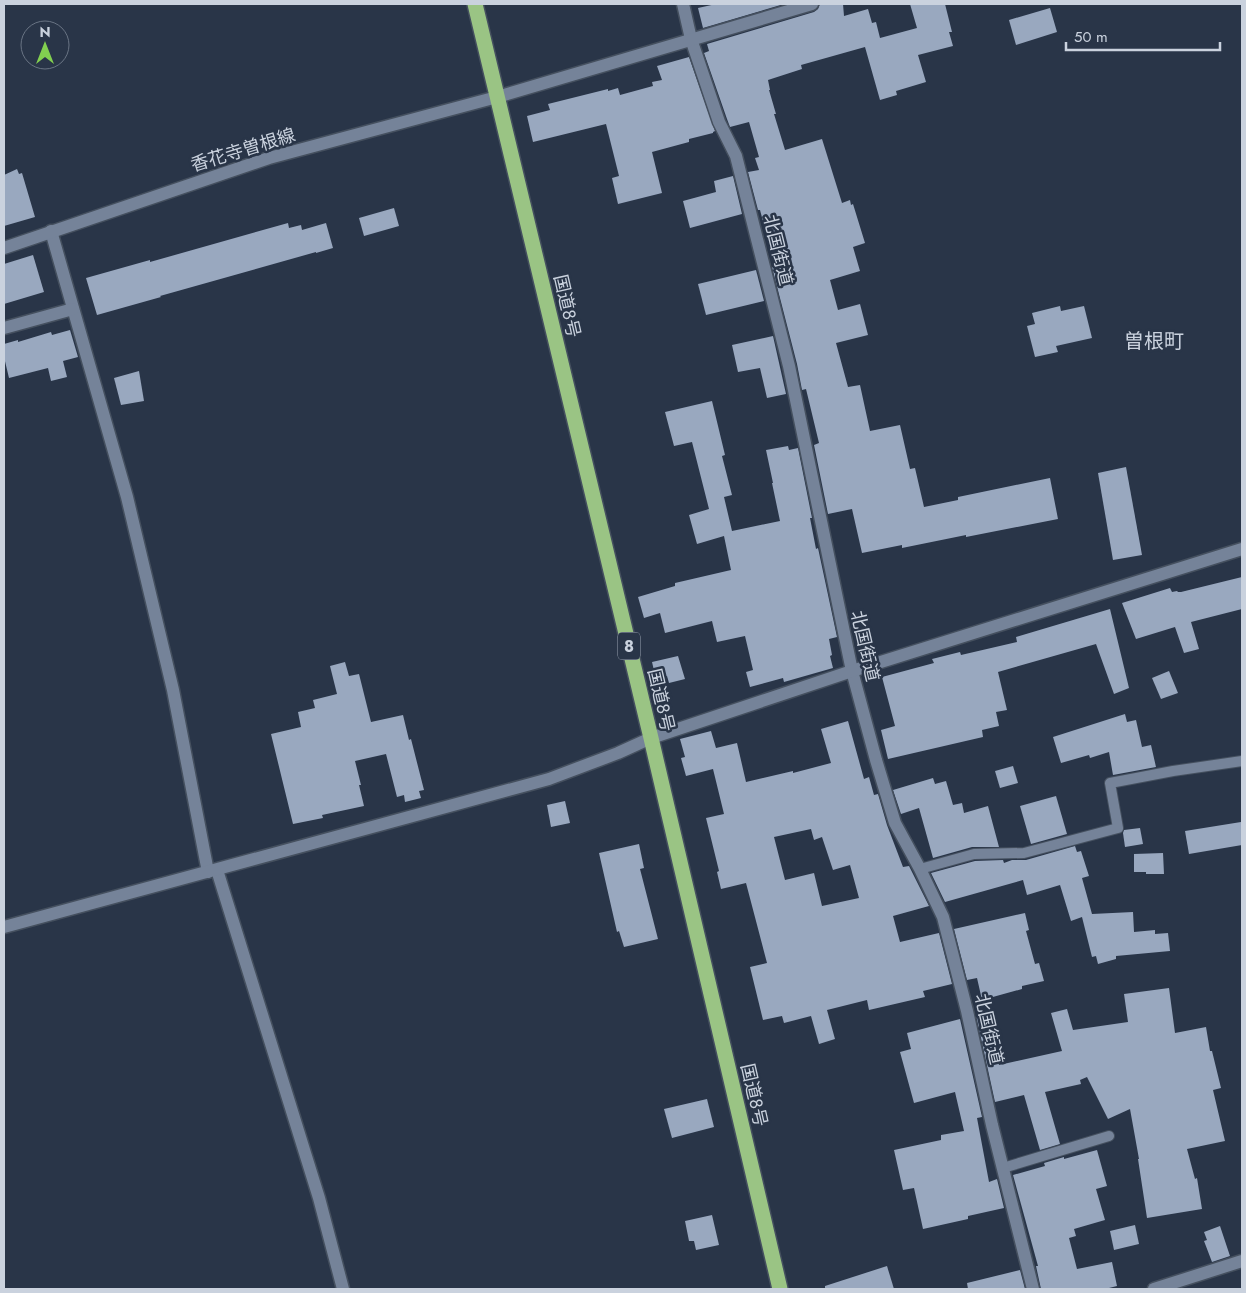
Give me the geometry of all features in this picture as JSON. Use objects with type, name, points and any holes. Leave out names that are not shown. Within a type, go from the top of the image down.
[{"type":"highway","name":"国道8号","points":[[475,4],[651,738],[780,1289]]},
{"type":"street","name":"北国街道","points":[[683,4],[718,122],[736,156],[789,366],[852,671],[876,760],[895,823],[920,869],[942,917],[967,1010],[1033,1289]]},
{"type":"street","name":"香花寺曽根線","points":[[4,248],[269,158],[497,97],[812,4]]},
{"type":"street","points":[[50,232],[129,507],[173,690],[213,871],[319,1198],[343,1289]]},
{"type":"street","points":[[4,328],[73,309]]},
{"type":"street","points":[[4,927],[549,779],[618,753],[651,738],[852,671],[1242,549]]},
{"type":"street","points":[[1154,1289],[1242,1261]]},
{"type":"lane","points":[[920,869],[974,854],[1024,853],[1118,828],[1110,783],[1242,761]]},
{"type":"lane","points":[[1003,1168],[1109,1136]]},
{"type":"building","points":[[716,4],[784,4],[703,28],[698,8]]},
{"type":"building","points":[[820,4],[843,4],[844,16],[868,9],[872,23],[876,22],[880,38],[917,28],[910,4],[945,4],[952,32],[949,32],[953,46],[918,55],[926,82],[896,91],[897,95],[880,100],[865,47],[801,65],[802,69],[768,80],[776,114],[774,114],[785,150],[822,139],[842,203],[850,200],[851,205],[853,204],[865,243],[853,247],[860,271],[830,280],[838,310],[860,304],[868,335],[836,343],[848,387],[860,385],[870,431],[900,425],[910,469],[915,468],[924,507],[958,500],[958,497],[1050,478],[1058,519],[966,537],[966,535],[902,548],[902,545],[862,553],[852,509],[828,514],[814,445],[819,443],[806,389],[802,390],[772,267],[775,266],[748,172],[759,170],[755,158],[759,157],[749,122],[730,127],[704,53],[709,51],[707,44],[814,12]]},
{"type":"building","points":[[1050,8],[1057,32],[1016,45],[1009,20]]},
{"type":"building","points":[[689,57],[715,131],[689,139],[689,142],[652,152],[662,193],[618,204],[612,178],[619,176],[606,124],[533,142],[527,116],[550,110],[548,104],[608,89],[608,91],[618,88],[620,95],[653,86],[652,82],[662,80],[657,66]]},
{"type":"building","points":[[17,169],[19,174],[22,173],[35,217],[4,226],[4,175]]},
{"type":"building","points":[[733,176],[742,214],[690,228],[683,201],[716,192],[714,181]]},
{"type":"building","points":[[394,208],[399,226],[364,236],[359,218]]},
{"type":"building","points":[[288,223],[289,228],[301,225],[302,230],[326,223],[333,248],[97,315],[86,278]]},
{"type":"building","points":[[33,255],[44,292],[4,304],[4,264]]},
{"type":"building","points":[[756,270],[764,301],[706,315],[698,284]]},
{"type":"building","points":[[1060,306],[1061,311],[1084,306],[1092,338],[1056,346],[1058,352],[1035,357],[1027,326],[1035,324],[1032,313]]},
{"type":"building","points":[[70,330],[78,357],[63,361],[67,377],[51,381],[48,368],[9,378],[4,357],[4,344],[18,340],[18,342],[51,332],[52,335]]},
{"type":"building","points":[[773,336],[786,394],[767,398],[760,368],[738,372],[732,345]]},
{"type":"building","points":[[139,371],[144,401],[121,405],[114,378]]},
{"type":"building","points":[[712,401],[725,455],[722,456],[732,495],[724,497],[732,531],[780,521],[766,450],[788,446],[789,450],[798,448],[812,518],[810,518],[816,549],[818,548],[837,637],[829,639],[833,668],[784,682],[783,678],[750,687],[746,672],[753,670],[745,636],[717,642],[712,621],[665,633],[660,613],[644,618],[638,597],[675,586],[675,583],[731,570],[724,536],[697,544],[689,515],[709,509],[692,442],[674,446],[665,412]]},
{"type":"building","points":[[1126,467],[1142,555],[1113,560],[1098,473]]},
{"type":"building","points":[[1242,577],[1242,609],[1191,622],[1199,649],[1184,653],[1175,627],[1136,639],[1122,603],[1170,588],[1172,592],[1181,592]]},
{"type":"building","points":[[1110,609],[1129,688],[1114,694],[1096,644],[998,672],[1007,710],[996,712],[999,726],[982,730],[983,737],[888,759],[881,730],[895,726],[882,677],[934,663],[932,659],[960,652],[961,655],[1017,642],[1016,637]]},
{"type":"building","points":[[678,656],[685,679],[669,683],[667,676],[656,679],[652,662]]},
{"type":"building","points":[[345,662],[349,676],[359,674],[371,722],[403,715],[424,790],[419,791],[421,798],[405,802],[404,795],[397,797],[386,754],[355,761],[364,806],[322,815],[323,818],[293,824],[271,734],[301,727],[298,712],[315,708],[313,700],[337,694],[330,666]]},
{"type":"building","points":[[1169,671],[1178,693],[1161,699],[1152,678]]},
{"type":"building","points":[[1125,714],[1127,722],[1136,720],[1142,747],[1151,745],[1156,767],[1113,775],[1109,752],[1090,758],[1089,755],[1061,763],[1053,737]]},
{"type":"building","points":[[848,721],[864,779],[869,777],[874,795],[878,794],[887,825],[903,867],[909,866],[929,906],[893,916],[900,942],[939,933],[952,984],[923,991],[925,997],[869,1010],[867,1000],[827,1010],[835,1039],[819,1044],[811,1016],[784,1023],[782,1016],[763,1020],[750,967],[767,963],[746,883],[721,889],[717,872],[719,871],[706,818],[724,814],[713,769],[686,776],[681,758],[685,757],[680,739],[711,731],[716,748],[737,743],[746,782],[831,763],[821,729]],"holes":[[[811,829],[814,840],[822,837],[833,870],[850,865],[859,898],[822,906],[814,873],[785,880],[774,837]]]},
{"type":"building","points":[[1013,766],[1018,783],[1000,788],[995,771]]},
{"type":"building","points":[[933,778],[935,784],[946,781],[953,805],[962,803],[964,813],[988,806],[999,847],[972,847],[933,858],[919,808],[901,814],[893,790]]},
{"type":"building","points":[[1056,796],[1067,834],[1031,844],[1020,806]]},
{"type":"building","points":[[565,801],[570,823],[551,827],[547,805]]},
{"type":"building","points":[[1241,822],[1242,845],[1189,854],[1185,831]]},
{"type":"building","points":[[1140,828],[1143,844],[1125,847],[1124,830]]},
{"type":"building","points":[[639,844],[644,868],[640,869],[658,939],[624,947],[619,931],[617,932],[599,853]]},
{"type":"building","points":[[1075,846],[1077,852],[1081,851],[1089,876],[1082,878],[1092,914],[1133,912],[1134,932],[1155,930],[1155,934],[1168,933],[1170,951],[1116,956],[1116,959],[1098,964],[1096,956],[1092,957],[1082,917],[1071,921],[1060,885],[1027,895],[1023,880],[945,902],[931,873],[975,861],[1003,860],[1004,863],[1012,860],[1026,860]]},
{"type":"building","points":[[1163,853],[1164,874],[1134,872],[1134,854]]},
{"type":"building","points":[[1025,913],[1029,930],[1026,931],[1035,964],[1039,963],[1044,981],[1022,986],[1022,989],[982,1000],[977,978],[967,980],[954,929]]},
{"type":"building","points":[[1169,988],[1175,1033],[1206,1027],[1210,1051],[1212,1051],[1221,1088],[1213,1090],[1225,1141],[1187,1149],[1195,1179],[1197,1178],[1202,1209],[1147,1218],[1130,1109],[1108,1119],[1087,1077],[1080,1080],[1081,1084],[1045,1092],[1060,1144],[1040,1150],[1024,1095],[995,1102],[976,1015],[984,1013],[999,1065],[1062,1051],[1051,1013],[1067,1009],[1073,1030],[1128,1022],[1124,994]]},
{"type":"building","points":[[960,1019],[982,1117],[977,1118],[989,1182],[997,1179],[1004,1208],[968,1216],[968,1219],[923,1229],[914,1188],[903,1190],[894,1150],[941,1140],[941,1135],[964,1131],[955,1092],[914,1103],[900,1052],[911,1049],[907,1033]]},
{"type":"building","points":[[707,1099],[714,1127],[672,1138],[664,1109]]},
{"type":"building","points":[[1097,1150],[1107,1186],[1096,1189],[1105,1220],[1074,1229],[1076,1236],[1069,1238],[1077,1269],[1112,1262],[1117,1286],[1105,1289],[1041,1289],[1036,1266],[1038,1266],[1013,1175],[1045,1166],[1044,1163],[1064,1157],[1064,1159]]},
{"type":"building","points":[[712,1215],[719,1245],[696,1250],[694,1241],[689,1241],[685,1221]]},
{"type":"building","points":[[1135,1225],[1139,1244],[1114,1250],[1110,1231]]},
{"type":"building","points":[[1220,1226],[1230,1256],[1212,1262],[1204,1241],[1207,1240],[1204,1232]]},
{"type":"building","points":[[887,1266],[894,1289],[825,1289],[825,1286]]},
{"type":"building","points":[[1020,1270],[1025,1289],[968,1289],[967,1283]]},
{"type":"district","name":"曽根町","points":[[1154,341]]}]
